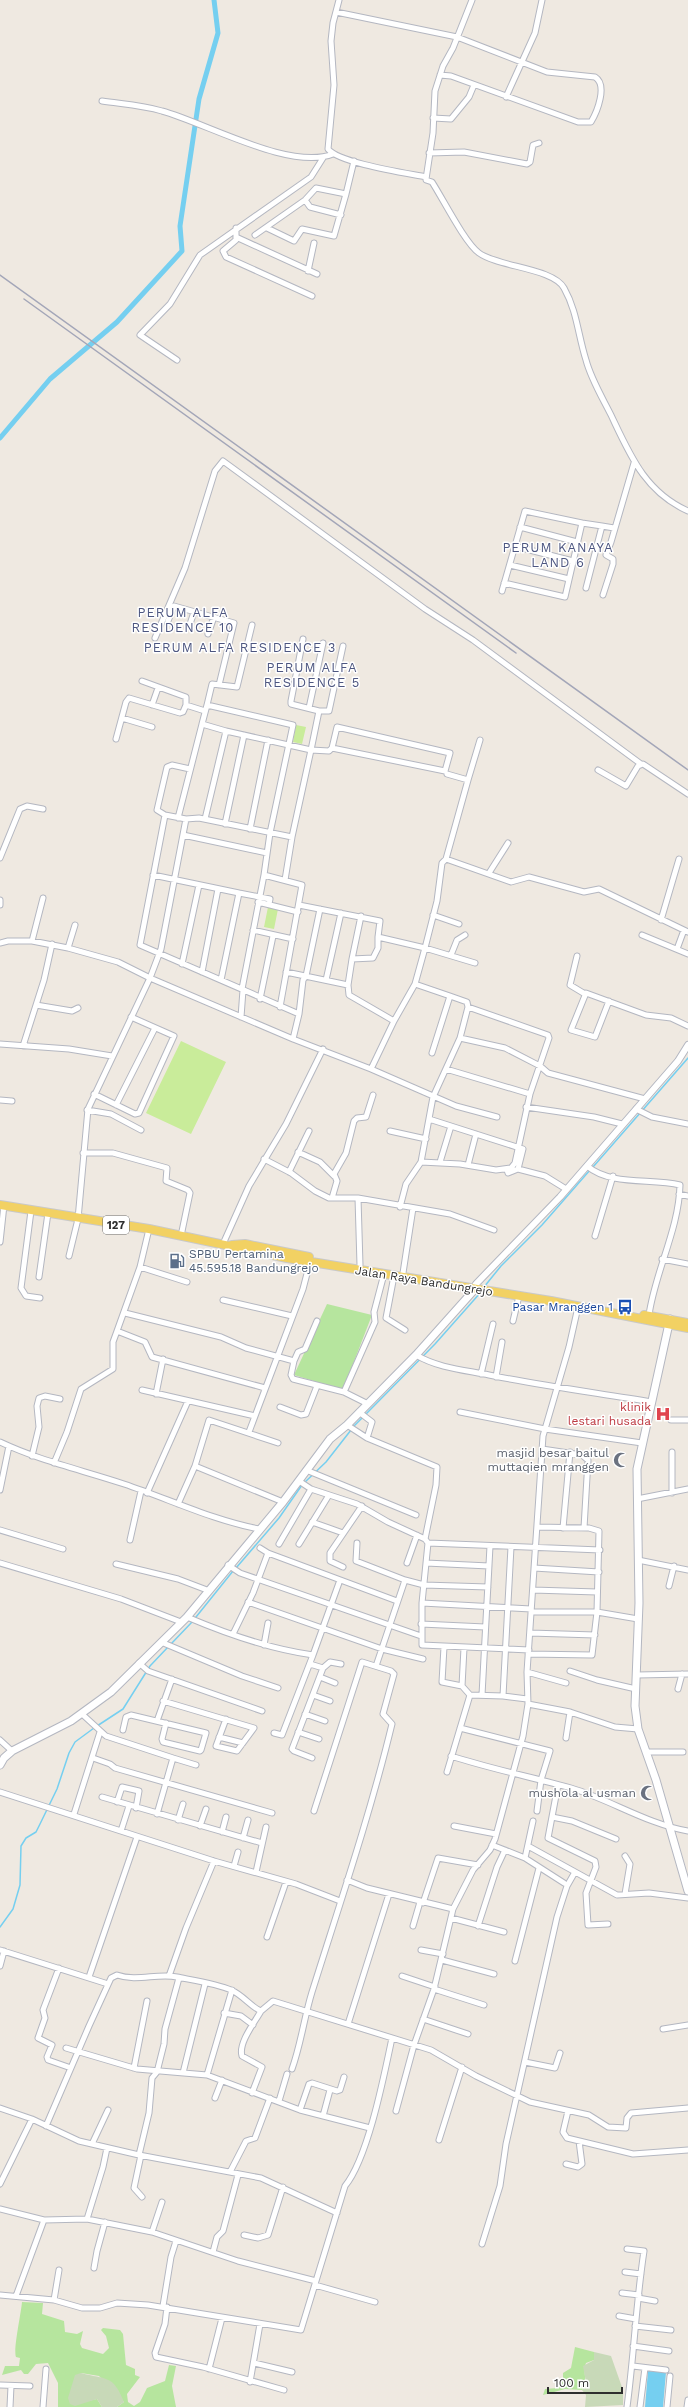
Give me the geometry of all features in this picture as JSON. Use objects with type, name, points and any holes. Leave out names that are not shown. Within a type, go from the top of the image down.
[{"type":"main road","name":"Jalan Raya Bandungrejo","points":[[2,1205],[227,1244],[245,1244],[406,1275],[669,1322],[688,1323]]},
{"type":"main road","name":"Jalan Raya Bandungrejo","points":[[227,1244],[242,1250],[310,1262],[394,1276],[406,1275]]},
{"type":"main road","points":[[0,1765],[4,1758],[12,1751],[82,1714],[111,1692],[163,1643],[186,1619],[207,1590],[259,1529],[302,1483],[308,1471],[330,1440],[351,1428],[368,1404],[419,1357],[477,1287]]},
{"type":"main road","name":"Jalan Raya Bandungrejo","points":[[489,1289],[578,1307],[649,1316],[688,1328]]},
{"type":"main road","points":[[669,1322],[637,1469],[638,1619],[635,1717],[671,1828],[688,1891]]},
{"type":"street","points":[[333,154],[327,144],[334,85],[331,41],[339,0]]},
{"type":"street","points":[[426,180],[435,91],[440,75],[472,0]]},
{"type":"street","points":[[506,97],[535,33],[542,0]]},
{"type":"street","points":[[336,12],[457,37],[547,72],[598,79],[602,92],[593,118],[587,122],[578,122],[474,85],[440,75]]},
{"type":"street","points":[[433,118],[452,119],[469,97],[474,85]]},
{"type":"street","points":[[102,101],[137,105],[162,111],[211,128],[230,137],[284,154],[323,158],[333,154],[354,161],[426,177],[426,180],[432,182],[477,252],[485,256],[557,279],[562,284],[577,320],[586,361],[634,463],[654,490],[676,506],[688,511]]},
{"type":"street","points":[[429,153],[464,152],[528,164],[530,162],[533,145],[539,143]]},
{"type":"street","points":[[177,360],[140,335],[170,304],[200,255],[236,228],[311,177],[323,158]]},
{"type":"street","points":[[267,228],[294,241],[302,229],[334,236],[341,215],[354,161]]},
{"type":"street","points":[[255,234],[267,228],[305,200],[317,187],[346,194]]},
{"type":"street","points":[[305,200],[310,208],[341,215]]},
{"type":"street","points":[[236,228],[236,237],[223,251],[226,257],[312,296]]},
{"type":"street","points":[[236,237],[316,274]]},
{"type":"street","points":[[308,271],[314,243]]},
{"type":"street","points":[[155,638],[185,568],[215,471],[223,461],[425,609],[473,640],[640,764],[688,794]]},
{"type":"street","points":[[603,595],[613,564],[613,559],[606,555],[634,463]]},
{"type":"street","points":[[502,591],[514,546],[526,510],[582,523],[614,528]]},
{"type":"street","points":[[504,583],[563,597],[569,579],[582,523]]},
{"type":"street","points":[[586,588],[602,526]]},
{"type":"street","points":[[520,527],[577,542]]},
{"type":"street","points":[[514,546],[573,561]]},
{"type":"street","points":[[510,565],[569,579]]},
{"type":"street","points":[[168,621],[174,606],[234,623],[219,685]]},
{"type":"street","points":[[189,627],[194,612]]},
{"type":"street","points":[[208,634],[214,617]]},
{"type":"street","points":[[178,818],[211,685],[237,687],[252,625]]},
{"type":"street","points":[[303,639],[291,703],[319,711],[327,712],[330,708],[343,646]]},
{"type":"street","points":[[309,708],[323,643]]},
{"type":"street","points":[[116,739],[130,698],[180,713],[183,712],[186,705],[186,697],[142,681]]},
{"type":"street","points":[[152,705],[158,688]]},
{"type":"street","points":[[186,705],[205,711]]},
{"type":"street","points":[[207,705],[292,723],[270,833],[264,875],[242,990],[242,1017]]},
{"type":"street","points":[[285,880],[292,838],[319,711]]},
{"type":"street","points":[[122,718],[152,727]]},
{"type":"street","points":[[202,724],[226,731],[311,750],[328,752],[332,748],[336,728],[338,727],[450,753],[445,772],[332,748]]},
{"type":"street","points":[[205,819],[226,731]]},
{"type":"street","points":[[225,824],[244,735]]},
{"type":"street","points":[[250,829],[268,740]]},
{"type":"street","points":[[371,1069],[394,1021],[415,984],[433,915],[442,864],[446,859],[480,740]]},
{"type":"street","points":[[598,770],[626,786],[640,764]]},
{"type":"street","points":[[190,769],[172,765],[166,769],[157,810],[165,815],[178,818],[205,819],[292,838]]},
{"type":"street","points":[[447,774],[468,780]]},
{"type":"street","points":[[0,858],[2,844],[20,809],[26,806],[43,809]]},
{"type":"street","points":[[165,815],[140,943],[142,947],[221,980],[260,999],[299,1014]]},
{"type":"street","points":[[69,1256],[78,1219],[88,1110],[94,1094],[150,978],[159,954],[165,936],[186,819]]},
{"type":"street","points":[[183,835],[267,853]]},
{"type":"street","points":[[489,873],[508,843]]},
{"type":"street","points":[[446,859],[511,882],[529,877],[582,892],[599,889],[686,931],[677,949]]},
{"type":"street","points":[[661,920],[679,859]]},
{"type":"street","points":[[153,875],[239,893],[259,899],[270,899],[269,904],[298,912]]},
{"type":"street","points":[[264,875],[302,885],[280,1007]]},
{"type":"street","points":[[182,964],[199,885]]},
{"type":"street","points":[[202,972],[218,889]]},
{"type":"street","points":[[221,980],[239,893]]},
{"type":"street","points":[[32,941],[43,898]]},
{"type":"street","points":[[0,900],[0,905]]},
{"type":"street","points":[[299,905],[361,916],[380,921],[378,948],[374,958],[352,959]]},
{"type":"street","points":[[293,1039],[299,1014],[303,980],[306,976],[320,909]]},
{"type":"street","points":[[326,980],[341,913]]},
{"type":"street","points":[[433,915],[459,924]]},
{"type":"street","points":[[361,916],[352,959],[348,993],[394,1021]]},
{"type":"street","points":[[68,948],[75,925]]},
{"type":"street","points":[[253,930],[273,936],[293,939]]},
{"type":"street","points":[[451,955],[457,940],[464,935]]},
{"type":"street","points":[[642,935],[688,954]]},
{"type":"street","points":[[260,999],[273,936]]},
{"type":"street","points":[[378,937],[425,948],[475,963]]},
{"type":"street","points":[[0,943],[8,941],[32,941],[52,944],[118,962],[150,978],[293,1039],[323,1049],[371,1069],[433,1097],[456,1106],[497,1117]]},
{"type":"street","points":[[23,1046],[36,1005],[52,944]]},
{"type":"street","points":[[577,956],[570,985],[585,994],[610,1001],[646,1015],[672,1018],[688,1026]]},
{"type":"street","points":[[286,972],[348,985]]},
{"type":"street","points":[[400,1207],[406,1184],[421,1162],[433,1097],[460,1038],[468,1007],[467,1002],[415,984]]},
{"type":"street","points":[[585,994],[571,1029],[592,1038],[595,1037],[610,1001]]},
{"type":"street","points":[[432,1053],[450,996]]},
{"type":"street","points":[[36,1005],[72,1011],[78,1008]]},
{"type":"street","points":[[468,1007],[547,1033],[549,1038],[526,1107],[514,1163],[507,1170]]},
{"type":"street","points":[[94,1094],[137,1114],[145,1100],[174,1038],[131,1017]]},
{"type":"street","points":[[116,1105],[155,1028]]},
{"type":"street","points":[[460,1038],[505,1048],[540,1066],[548,1073],[645,1099]]},
{"type":"street","points":[[0,1044],[69,1049],[112,1056]]},
{"type":"street","points":[[477,1287],[587,1166],[622,1124],[639,1111],[645,1099],[678,1061],[688,1045]]},
{"type":"street","points":[[227,1244],[232,1220],[264,1159],[286,1124],[323,1049]]},
{"type":"street","points":[[446,1069],[530,1094]]},
{"type":"street","points":[[334,1176],[346,1154],[354,1122],[357,1118],[366,1117],[373,1095]]},
{"type":"street","points":[[0,1100],[12,1101]]},
{"type":"street","points":[[526,1107],[594,1117],[622,1124]]},
{"type":"street","points":[[88,1110],[111,1114],[141,1130]]},
{"type":"street","points":[[639,1111],[665,1121],[688,1124]]},
{"type":"street","points":[[429,1119],[523,1149],[518,1169]]},
{"type":"street","points":[[440,1162],[450,1126]]},
{"type":"street","points":[[289,1172],[309,1131]]},
{"type":"street","points":[[390,1131],[426,1139]]},
{"type":"street","points":[[468,1165],[476,1134]]},
{"type":"street","points":[[298,1152],[320,1162],[334,1176],[337,1181],[332,1198]]},
{"type":"street","points":[[83,1153],[113,1153],[167,1168],[166,1181],[188,1190],[190,1193],[180,1236]]},
{"type":"street","points":[[264,1159],[289,1172],[315,1191],[332,1198],[358,1198],[400,1207],[450,1214],[494,1230]]},
{"type":"street","points":[[421,1162],[440,1162],[468,1165],[496,1170],[507,1170],[508,1173],[518,1169],[545,1176],[566,1189]]},
{"type":"street","points":[[587,1166],[599,1174],[680,1185],[649,1316]]},
{"type":"street","points":[[596,1236],[614,1176]]},
{"type":"street","points":[[679,1194],[688,1196]]},
{"type":"street","points":[[358,1198],[360,1265]]},
{"type":"street","points":[[0,1242],[2,1205]]},
{"type":"street","points":[[406,1275],[413,1208]]},
{"type":"street","points":[[31,1210],[21,1288],[26,1296],[40,1298]]},
{"type":"street","points":[[39,1277],[48,1213]]},
{"type":"street","points":[[54,1463],[67,1432],[81,1388],[113,1369],[113,1342],[125,1313],[140,1267],[148,1230]]},
{"type":"street","points":[[662,1258],[688,1264]]},
{"type":"street","points":[[249,1432],[264,1388],[292,1316],[310,1262]]},
{"type":"street","points":[[140,1267],[188,1282]]},
{"type":"street","points":[[344,1392],[374,1325],[374,1312],[384,1274]]},
{"type":"street","points":[[394,1276],[386,1318],[405,1330]]},
{"type":"street","points":[[513,1321],[519,1296]]},
{"type":"street","points":[[223,1300],[292,1316]]},
{"type":"street","points":[[396,2111],[414,2044],[434,1988],[453,1909],[464,1885],[492,1845],[521,1742],[528,1701],[528,1652],[542,1449],[545,1429],[578,1307]]},
{"type":"street","points":[[125,1313],[221,1337],[246,1348],[294,1361]]},
{"type":"street","points":[[317,1321],[305,1350],[298,1352],[294,1361],[292,1377],[316,1386],[344,1392],[368,1404]]},
{"type":"street","points":[[481,1374],[493,1324]]},
{"type":"street","points":[[118,1331],[145,1342],[150,1356],[264,1388]]},
{"type":"street","points":[[496,1376],[502,1342]]},
{"type":"street","points":[[419,1357],[481,1374],[556,1388],[652,1402]]},
{"type":"street","points":[[156,1394],[163,1359]]},
{"type":"street","points":[[280,1408],[301,1415],[306,1414],[316,1386]]},
{"type":"street","points":[[142,1390],[255,1416]]},
{"type":"street","points":[[32,1456],[39,1427],[37,1406],[39,1398],[45,1396],[60,1399]]},
{"type":"street","points":[[130,1540],[144,1492],[188,1401]]},
{"type":"street","points":[[460,1412],[545,1429],[642,1443]]},
{"type":"street","points":[[362,1414],[371,1421],[372,1424],[367,1438]]},
{"type":"street","points":[[178,1504],[195,1466],[209,1420],[249,1432],[278,1443]]},
{"type":"street","points":[[671,1420],[688,1420]]},
{"type":"street","points":[[351,1428],[367,1438],[437,1467],[436,1485],[426,1541],[426,1563],[421,1624],[422,1645],[591,1655],[593,1652],[597,1612],[600,1550],[599,1531],[584,1528],[537,1527]]},
{"type":"street","points":[[0,1442],[32,1456],[102,1476],[226,1521],[259,1529]]},
{"type":"street","points":[[0,1490],[9,1446]]},
{"type":"street","points":[[542,1449],[570,1452],[586,1457],[588,1460],[584,1528]]},
{"type":"street","points":[[563,1528],[570,1452]]},
{"type":"street","points":[[672,1452],[672,1493]]},
{"type":"street","points":[[0,1459],[7,1461]]},
{"type":"street","points":[[195,1466],[283,1502]]},
{"type":"street","points":[[308,1471],[316,1476],[416,1515]]},
{"type":"street","points":[[302,1483],[311,1489],[362,1506],[388,1522],[417,1535],[426,1541],[490,1546],[600,1550]]},
{"type":"street","points":[[279,1544],[311,1489]]},
{"type":"street","points":[[636,1499],[688,1489]]},
{"type":"street","points":[[299,1544],[329,1495]]},
{"type":"street","points":[[343,1567],[329,1559],[343,1533],[362,1506]]},
{"type":"street","points":[[312,1522],[343,1533]]},
{"type":"street","points":[[0,1530],[62,1549]]},
{"type":"street","points":[[407,1562],[417,1535]]},
{"type":"street","points":[[357,1543],[356,1561],[405,1580],[424,1584],[488,1587]]},
{"type":"street","points":[[482,1695],[490,1546]]},
{"type":"street","points":[[503,1696],[511,1547]]},
{"type":"street","points":[[260,1548],[268,1553],[397,1601]]},
{"type":"street","points":[[233,1634],[253,1593],[268,1553]]},
{"type":"street","points":[[638,1560],[688,1570]]},
{"type":"street","points":[[0,1563],[196,1621],[264,1645],[313,1655]]},
{"type":"street","points":[[426,1563],[489,1566]]},
{"type":"street","points":[[116,1564],[178,1579],[207,1590]]},
{"type":"street","points":[[229,1566],[240,1573],[421,1636]]},
{"type":"street","points":[[669,1586],[674,1566]]},
{"type":"street","points":[[534,1568],[599,1572]]},
{"type":"street","points":[[274,1733],[282,1735],[310,1664],[340,1580]]},
{"type":"street","points":[[376,1666],[405,1580]]},
{"type":"street","points":[[533,1590],[598,1592]]},
{"type":"street","points":[[248,1602],[382,1649],[423,1659]]},
{"type":"street","points":[[422,1603],[531,1610],[597,1612],[638,1619]]},
{"type":"street","points":[[264,1645],[268,1623]]},
{"type":"street","points":[[421,1624],[486,1627]]},
{"type":"street","points":[[530,1633],[595,1635]]},
{"type":"street","points":[[163,1643],[242,1676],[278,1688]]},
{"type":"street","points":[[444,1647],[442,1682],[462,1686],[470,1695],[503,1696],[528,1701],[570,1712],[615,1727],[638,1729]]},
{"type":"street","points":[[462,1686],[464,1648]]},
{"type":"street","points":[[312,1758],[292,1750],[323,1668],[330,1662],[341,1664]]},
{"type":"street","points":[[292,2069],[306,2011],[340,1901],[369,1815],[392,1724],[383,1714],[383,1709],[394,1673],[362,1662],[314,1811]]},
{"type":"street","points":[[310,1664],[323,1668]]},
{"type":"street","points":[[141,1665],[148,1671],[262,1711]]},
{"type":"street","points":[[570,1670],[597,1680],[636,1689]]},
{"type":"street","points":[[527,1672],[566,1683]]},
{"type":"street","points":[[678,1689],[682,1674]]},
{"type":"street","points":[[637,1675],[688,1674]]},
{"type":"street","points":[[320,1677],[335,1683]]},
{"type":"street","points":[[157,1721],[172,1679]]},
{"type":"street","points":[[313,1695],[330,1701]]},
{"type":"street","points":[[446,1772],[470,1695]]},
{"type":"street","points":[[163,1701],[226,1719],[256,1728],[237,1751],[218,1748],[216,1744],[226,1719]]},
{"type":"street","points":[[566,1738],[570,1712]]},
{"type":"street","points":[[82,1714],[106,1736],[196,1765]]},
{"type":"street","points":[[305,1714],[325,1721]]},
{"type":"street","points":[[123,1730],[126,1717],[131,1715],[166,1723],[206,1733],[202,1750],[163,1742],[162,1739],[166,1723]]},
{"type":"street","points":[[460,1728],[521,1742],[550,1751],[541,1780],[536,1811]]},
{"type":"street","points":[[74,1814],[93,1758],[98,1730]]},
{"type":"street","points":[[298,1732],[319,1739]]},
{"type":"street","points":[[219,1737],[243,1743]]},
{"type":"street","points":[[0,1740],[12,1751]]},
{"type":"street","points":[[646,1752],[683,1752]]},
{"type":"street","points":[[451,1756],[558,1785],[611,1803],[671,1828],[688,1831]]},
{"type":"street","points":[[93,1758],[110,1764],[115,1768],[272,1812]]},
{"type":"street","points":[[157,1814],[173,1758]]},
{"type":"street","points":[[558,1785],[548,1838],[594,1859],[597,1864],[586,1893],[588,1925],[608,1924]]},
{"type":"street","points":[[116,1802],[122,1787],[139,1791],[136,1808]]},
{"type":"street","points":[[0,1792],[74,1814],[137,1837],[214,1861],[256,1872],[340,1901]]},
{"type":"street","points":[[102,1797],[262,1843]]},
{"type":"street","points":[[178,1820],[183,1804]]},
{"type":"street","points":[[121,1831],[129,1806]]},
{"type":"street","points":[[200,1826],[206,1809]]},
{"type":"street","points":[[222,1832],[226,1817]]},
{"type":"street","points":[[552,1817],[572,1821],[616,1839]]},
{"type":"street","points":[[243,1838],[248,1820]]},
{"type":"street","points":[[525,1858],[533,1821]]},
{"type":"street","points":[[454,1826],[496,1834]]},
{"type":"street","points":[[256,1872],[266,1827]]},
{"type":"street","points":[[89,1977],[137,1837]]},
{"type":"street","points":[[492,1845],[525,1858],[564,1883]]},
{"type":"street","points":[[528,1846],[617,1896],[625,1894],[649,1893],[688,1898]]},
{"type":"street","points":[[478,1926],[497,1867],[505,1850]]},
{"type":"street","points":[[234,1866],[238,1852]]},
{"type":"street","points":[[625,1856],[630,1864],[625,1894]]},
{"type":"street","points":[[413,1926],[438,1858],[478,1865]]},
{"type":"street","points":[[169,1976],[186,1928],[214,1861]]},
{"type":"street","points":[[515,1961],[539,1868]]},
{"type":"street","points":[[482,2244],[500,2186],[516,2096],[557,1917],[567,1886],[575,1872]]},
{"type":"street","points":[[347,1880],[389,1894],[422,1903],[453,1909]]},
{"type":"street","points":[[267,1937],[286,1882]]},
{"type":"street","points":[[348,2024],[389,1894]]},
{"type":"street","points":[[451,1918],[504,1932]]},
{"type":"street","points":[[0,1966],[2,1950],[108,1984]]},
{"type":"street","points":[[421,1950],[494,1974]]},
{"type":"street","points":[[59,1968],[43,2010],[45,2018],[38,2038],[52,2045],[47,2057],[48,2060],[71,2068]]},
{"type":"street","points":[[46,2126],[77,2052],[108,1984],[114,1976],[129,1979],[169,1976],[232,1990],[261,2011]]},
{"type":"street","points":[[402,1976],[484,2005]]},
{"type":"street","points":[[142,2197],[134,2188],[149,2113],[152,2078],[157,2072],[164,2044],[165,2029],[179,1978]]},
{"type":"street","points":[[182,2072],[205,1984]]},
{"type":"street","points":[[207,2075],[232,1990]]},
{"type":"street","points":[[252,2093],[262,2066],[242,2056],[241,2052],[261,2011],[266,2008],[271,2000],[431,2050],[516,2096],[568,2111],[589,2115],[608,2127],[622,2129],[626,2128],[627,2118],[631,2113],[688,2108]]},
{"type":"street","points":[[134,2068],[147,2001]]},
{"type":"street","points":[[224,2013],[241,2016],[253,2025]]},
{"type":"street","points":[[423,2019],[468,2034]]},
{"type":"street","points":[[663,2029],[688,2025]]},
{"type":"street","points":[[0,2295],[54,2300],[82,2308],[100,2308],[117,2303],[165,2307],[222,2318],[301,2330],[345,2186],[353,2176],[370,2128],[392,2038]]},
{"type":"street","points":[[66,2048],[134,2068],[157,2072],[182,2072],[207,2075],[300,2110],[370,2128]]},
{"type":"street","points":[[525,2062],[555,2068],[560,2053]]},
{"type":"street","points":[[440,2140],[462,2067]]},
{"type":"street","points":[[279,2101],[287,2074]]},
{"type":"street","points":[[300,2110],[309,2084],[312,2083],[330,2090],[338,2091],[344,2077]]},
{"type":"street","points":[[215,2098],[222,2080]]},
{"type":"street","points":[[323,2116],[330,2090]]},
{"type":"street","points":[[230,2172],[246,2141],[256,2138],[270,2098]]},
{"type":"street","points":[[0,2108],[32,2119],[70,2138],[92,2144],[140,2155],[230,2172],[238,2175],[261,2178],[337,2213]]},
{"type":"street","points":[[92,2144],[108,2110]]},
{"type":"street","points":[[568,2111],[564,2134],[567,2138],[633,2154],[688,2150]]},
{"type":"street","points":[[0,2184],[3,2170],[32,2119]]},
{"type":"street","points":[[566,2164],[578,2167],[582,2164],[579,2141]]},
{"type":"street","points":[[86,2219],[103,2167],[107,2148]]},
{"type":"street","points":[[213,2252],[217,2237],[224,2231],[238,2175]]},
{"type":"street","points":[[244,2235],[258,2238],[268,2235],[283,2187]]},
{"type":"street","points":[[152,2232],[162,2202]]},
{"type":"street","points":[[0,2209],[44,2220],[86,2219],[152,2232],[238,2261],[375,2302]]},
{"type":"street","points":[[16,2296],[44,2220]]},
{"type":"street","points":[[94,2268],[105,2222]]},
{"type":"street","points":[[176,2241],[170,2262],[165,2307],[165,2324],[156,2349],[156,2357],[209,2369],[250,2382],[284,2390]]},
{"type":"street","points":[[627,2249],[644,2251],[633,2346],[633,2366],[627,2407]]},
{"type":"street","points":[[54,2300],[59,2270]]},
{"type":"street","points":[[625,2272],[641,2274]]},
{"type":"street","points":[[622,2293],[655,2301]]},
{"type":"street","points":[[619,2316],[636,2318]]},
{"type":"street","points":[[209,2369],[222,2318]]},
{"type":"street","points":[[250,2382],[260,2324]]},
{"type":"street","points":[[635,2326],[671,2330]]},
{"type":"street","points":[[633,2346],[669,2351]]},
{"type":"street","points":[[254,2362],[292,2372]]},
{"type":"street","points":[[633,2366],[666,2370]]},
{"type":"street","points":[[640,2407],[645,2368]]},
{"type":"street","points":[[43,2407],[46,2369]]},
{"type":"street","points":[[667,2407],[670,2376]]},
{"type":"street","points":[[0,2385],[30,2386]]},
{"type":"street","points":[[10,2407],[11,2386]]},
{"type":"street","points":[[687,2407],[688,2400]]},
{"type":"green space","points":[[296,725],[306,727],[302,744],[293,742]]},
{"type":"green space","points":[[268,907],[278,909],[274,929],[264,927]]},
{"type":"green space","points":[[181,1041],[226,1062],[191,1134],[146,1113]]},
{"type":"green space","points":[[327,1304],[372,1315],[343,1390],[294,1375]]},
{"type":"green space","points":[[22,2302],[43,2303],[42,2314],[64,2321],[65,2332],[77,2334],[83,2331],[80,2344],[82,2348],[103,2354],[109,2348],[106,2336],[101,2330],[103,2328],[120,2330],[123,2334],[126,2365],[135,2369],[135,2375],[140,2377],[127,2394],[128,2402],[134,2406],[140,2402],[147,2388],[165,2381],[169,2365],[176,2366],[172,2386],[176,2407],[117,2407],[124,2402],[99,2376],[81,2373],[77,2403],[97,2399],[102,2407],[58,2407],[58,2383],[48,2363],[36,2364],[28,2374],[24,2374],[21,2370],[2,2375],[5,2366],[19,2366],[20,2358],[16,2357],[15,2353]]},
{"type":"green space","points":[[575,2347],[594,2352],[594,2360],[586,2363],[585,2384],[582,2390],[565,2389],[543,2395],[545,2389],[557,2388],[563,2380],[563,2373],[571,2368]]},
{"type":"green space","points":[[594,2352],[611,2356],[623,2390],[623,2405],[585,2407],[586,2395],[582,2390],[586,2382],[583,2366],[594,2360]]},
{"type":"green space","points":[[81,2373],[103,2378],[112,2382],[120,2393],[124,2402],[117,2407],[102,2407],[97,2399],[75,2406],[70,2404],[68,2398],[75,2375]]},
{"type":"water","points":[[648,2371],[666,2372],[663,2407],[645,2407]]},
{"type":"waterway","points":[[0,438],[50,379],[117,322],[182,251],[180,226],[199,99],[218,33],[214,0]]},
{"type":"waterway","points":[[593,1167],[688,1058]]},
{"type":"waterway","points":[[484,1287],[501,1266],[542,1225],[590,1170]]},
{"type":"waterway","points":[[366,1414],[435,1344],[481,1292]]},
{"type":"waterway","points":[[353,1427],[363,1417]]},
{"type":"waterway","points":[[304,1483],[326,1462],[351,1430]]},
{"type":"waterway","points":[[236,1568],[279,1518],[302,1485]]},
{"type":"waterway","points":[[171,1644],[192,1622],[233,1571]]},
{"type":"waterway","points":[[97,1726],[123,1709],[150,1666],[168,1647]]},
{"type":"waterway","points":[[0,1927],[13,1909],[20,1885],[21,1846],[26,1838],[36,1832],[57,1789],[69,1753],[75,1742],[94,1728]]},
{"type":"railway","points":[[0,275],[688,770]]},
{"type":"railway","points":[[24,299],[516,653]]},
{"type":"place","name":"SPBU Pertamina 45.595.18 Bandungrejo","points":[[177,1261]]},
{"type":"place","name":"Pasar Mranggen 1","points":[[625,1307]]},
{"type":"place","name":"klinik lestari husada","points":[[663,1414]]},
{"type":"place","name":"masjid besar baitul muttaqien mranggen","points":[[621,1460]]},
{"type":"place","name":"mushola al usman","points":[[648,1793]]},
{"type":"district","name":"PERUM KANAYA LAND 6","points":[[558,554]]},
{"type":"district","name":"PERUM ALFA RESIDENCE 10","points":[[183,620]]},
{"type":"district","name":"PERUM ALFA RESIDENCE 3","points":[[240,647]]},
{"type":"district","name":"PERUM ALFA RESIDENCE 5","points":[[312,674]]}]
